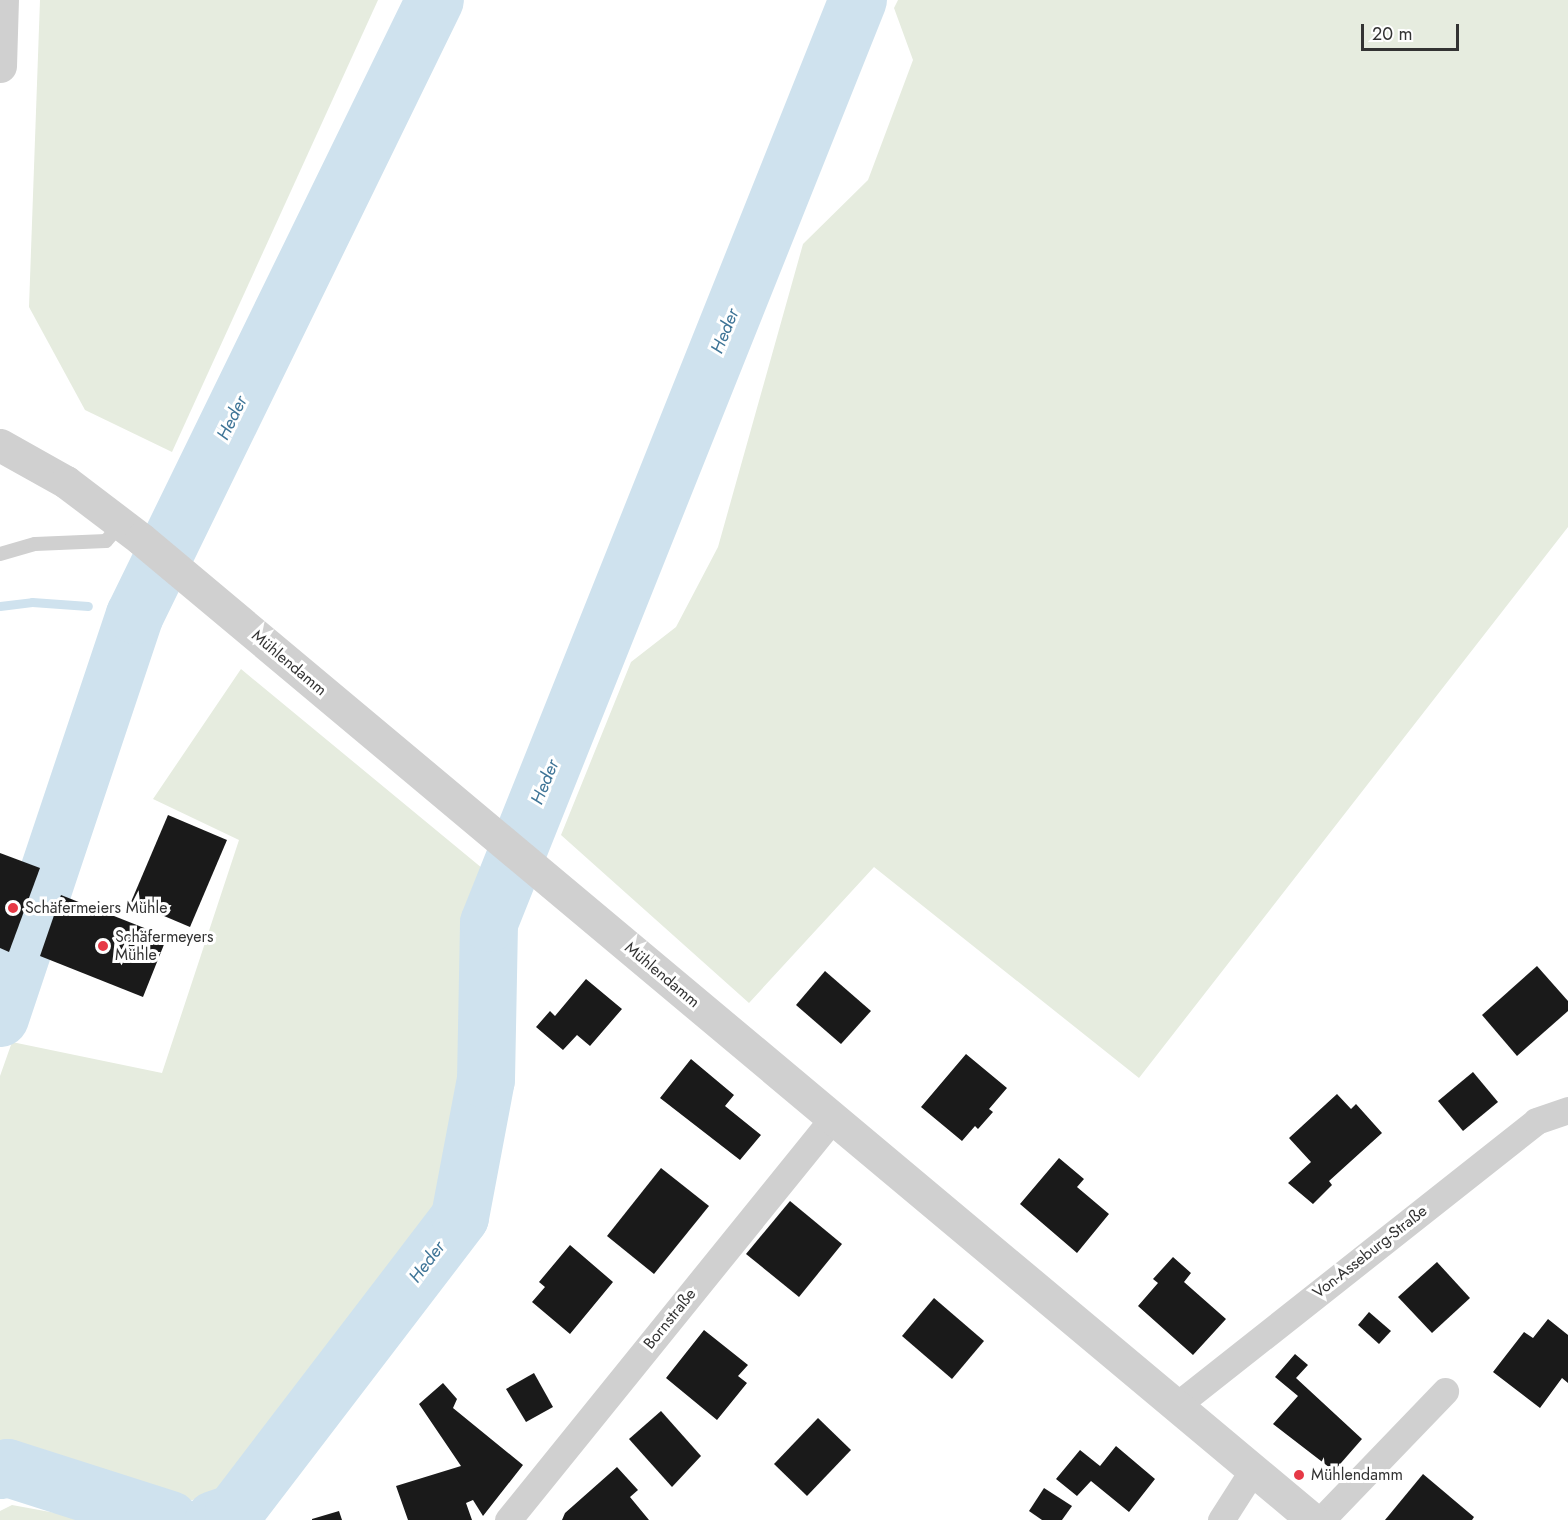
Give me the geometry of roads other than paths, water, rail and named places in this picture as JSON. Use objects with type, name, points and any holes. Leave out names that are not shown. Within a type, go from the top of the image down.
[{"type":"street","points":[[0,66],[2,0]]},
{"type":"street","name":"Mühlendamm","points":[[0,445],[66,482],[131,531],[1313,1520]]},
{"type":"street","name":"Von-Asseburg-Straße","points":[[1177,1405],[1536,1121],[1568,1110]]},
{"type":"street","name":"Bornstraße","points":[[508,1520],[833,1118]]},
{"type":"street","points":[[1321,1520],[1445,1390]]},
{"type":"street","points":[[1221,1520],[1253,1470]]},
{"type":"lane","points":[[0,554],[35,544],[106,541],[131,531]]},
{"type":"waterway","name":"Heder","points":[[0,1018],[135,615],[435,0]]},
{"type":"waterway","name":"Heder","points":[[214,1520],[234,1513],[460,1217],[486,1080],[489,923],[858,0]]},
{"type":"waterway","points":[[0,606],[32,602],[88,606]]},
{"type":"waterway","points":[[116,611],[135,615]]},
{"type":"waterway","name":"Heder","points":[[0,1470],[8,1468],[170,1520]]},
{"type":"place","name":"Schäfermeiers Mühle","points":[[13,908]]},
{"type":"place","name":"Schäfermeyers Mühle","points":[[103,946]]},
{"type":"place","name":"Mühlendamm","points":[[1299,1475]]}]
